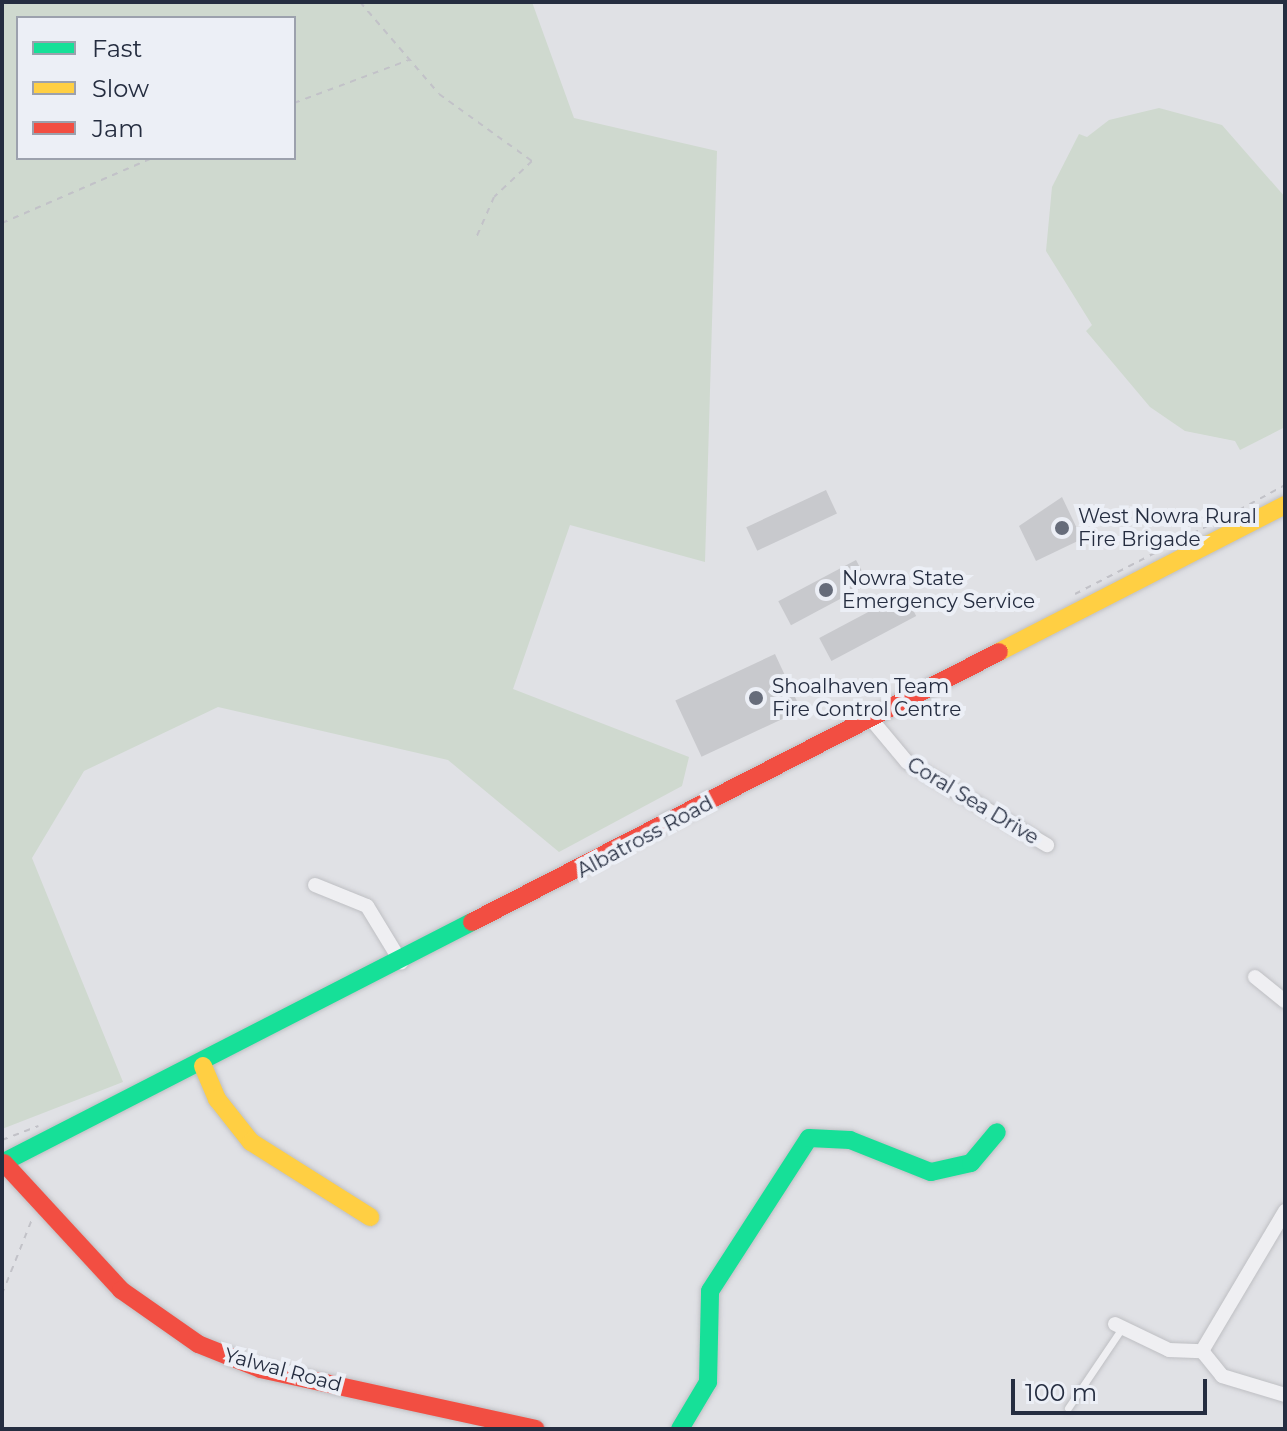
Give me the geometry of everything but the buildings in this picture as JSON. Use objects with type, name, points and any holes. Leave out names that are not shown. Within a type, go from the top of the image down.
[{"type":"main road","name":"Albatross Road","points":[[3,1163],[203,1066],[1285,505]]},
{"type":"main road","points":[[203,1066],[217,1099],[251,1142],[370,1217]]},
{"type":"main road","points":[[680,1429],[711,1369],[710,1291],[809,1138],[850,1140],[931,1172],[971,1163],[997,1132]]},
{"type":"main road","name":"Yalwal Road","points":[[3,1163],[37,1204],[137,1303],[226,1358],[536,1429]]},
{"type":"street","name":"Coral Sea Drive","points":[[871,719],[907,762],[1047,845]]},
{"type":"street","points":[[315,885],[367,906],[401,962]]},
{"type":"street","points":[[1255,977],[1285,1001]]},
{"type":"street","points":[[1202,1351],[1282,1217]]},
{"type":"street","points":[[1119,1326],[1169,1350],[1202,1351],[1222,1376],[1285,1395]]},
{"type":"lane","points":[[1068,1408],[1119,1326]]},
{"type":"path","points":[[360,2],[439,94],[532,161],[494,197],[476,238]]},
{"type":"path","points":[[296,102],[409,60]]},
{"type":"path","points":[[2,223],[147,160]]},
{"type":"path","points":[[2,1294],[37,1204]]},
{"type":"shaded area","points":[[2,2],[532,2],[574,118],[717,151],[705,562],[570,525],[513,689],[689,757],[682,786],[559,852],[448,760],[218,707],[84,771],[32,858],[123,1082],[2,1129]]},
{"type":"shaded area","points":[[1159,108],[1222,125],[1285,197],[1285,427],[1240,450],[1235,441],[1185,431],[1150,407],[1086,331],[1092,325],[1046,251],[1052,187],[1079,134],[1087,137],[1109,120]]},
{"type":"traffic: fast","points":[[2,1163],[472,922]]},
{"type":"traffic: fast","points":[[680,1429],[708,1382],[710,1291],[809,1138],[850,1140],[931,1172],[971,1163],[997,1132]]},
{"type":"traffic: slow","points":[[999,652],[1285,505]]},
{"type":"traffic: slow","points":[[203,1066],[217,1099],[251,1142],[370,1217]]},
{"type":"traffic: jam","points":[[472,922],[999,652]]},
{"type":"traffic: jam","points":[[4,1163],[121,1290],[198,1344],[261,1369],[536,1429]]},
{"type":"place","name":"West Nowra Rural Fire Brigade","points":[[1062,528]]},
{"type":"place","name":"Nowra State Emergency Service","points":[[826,590]]},
{"type":"place","name":"Shoalhaven Team Fire Control Centre","points":[[756,698]]}]
